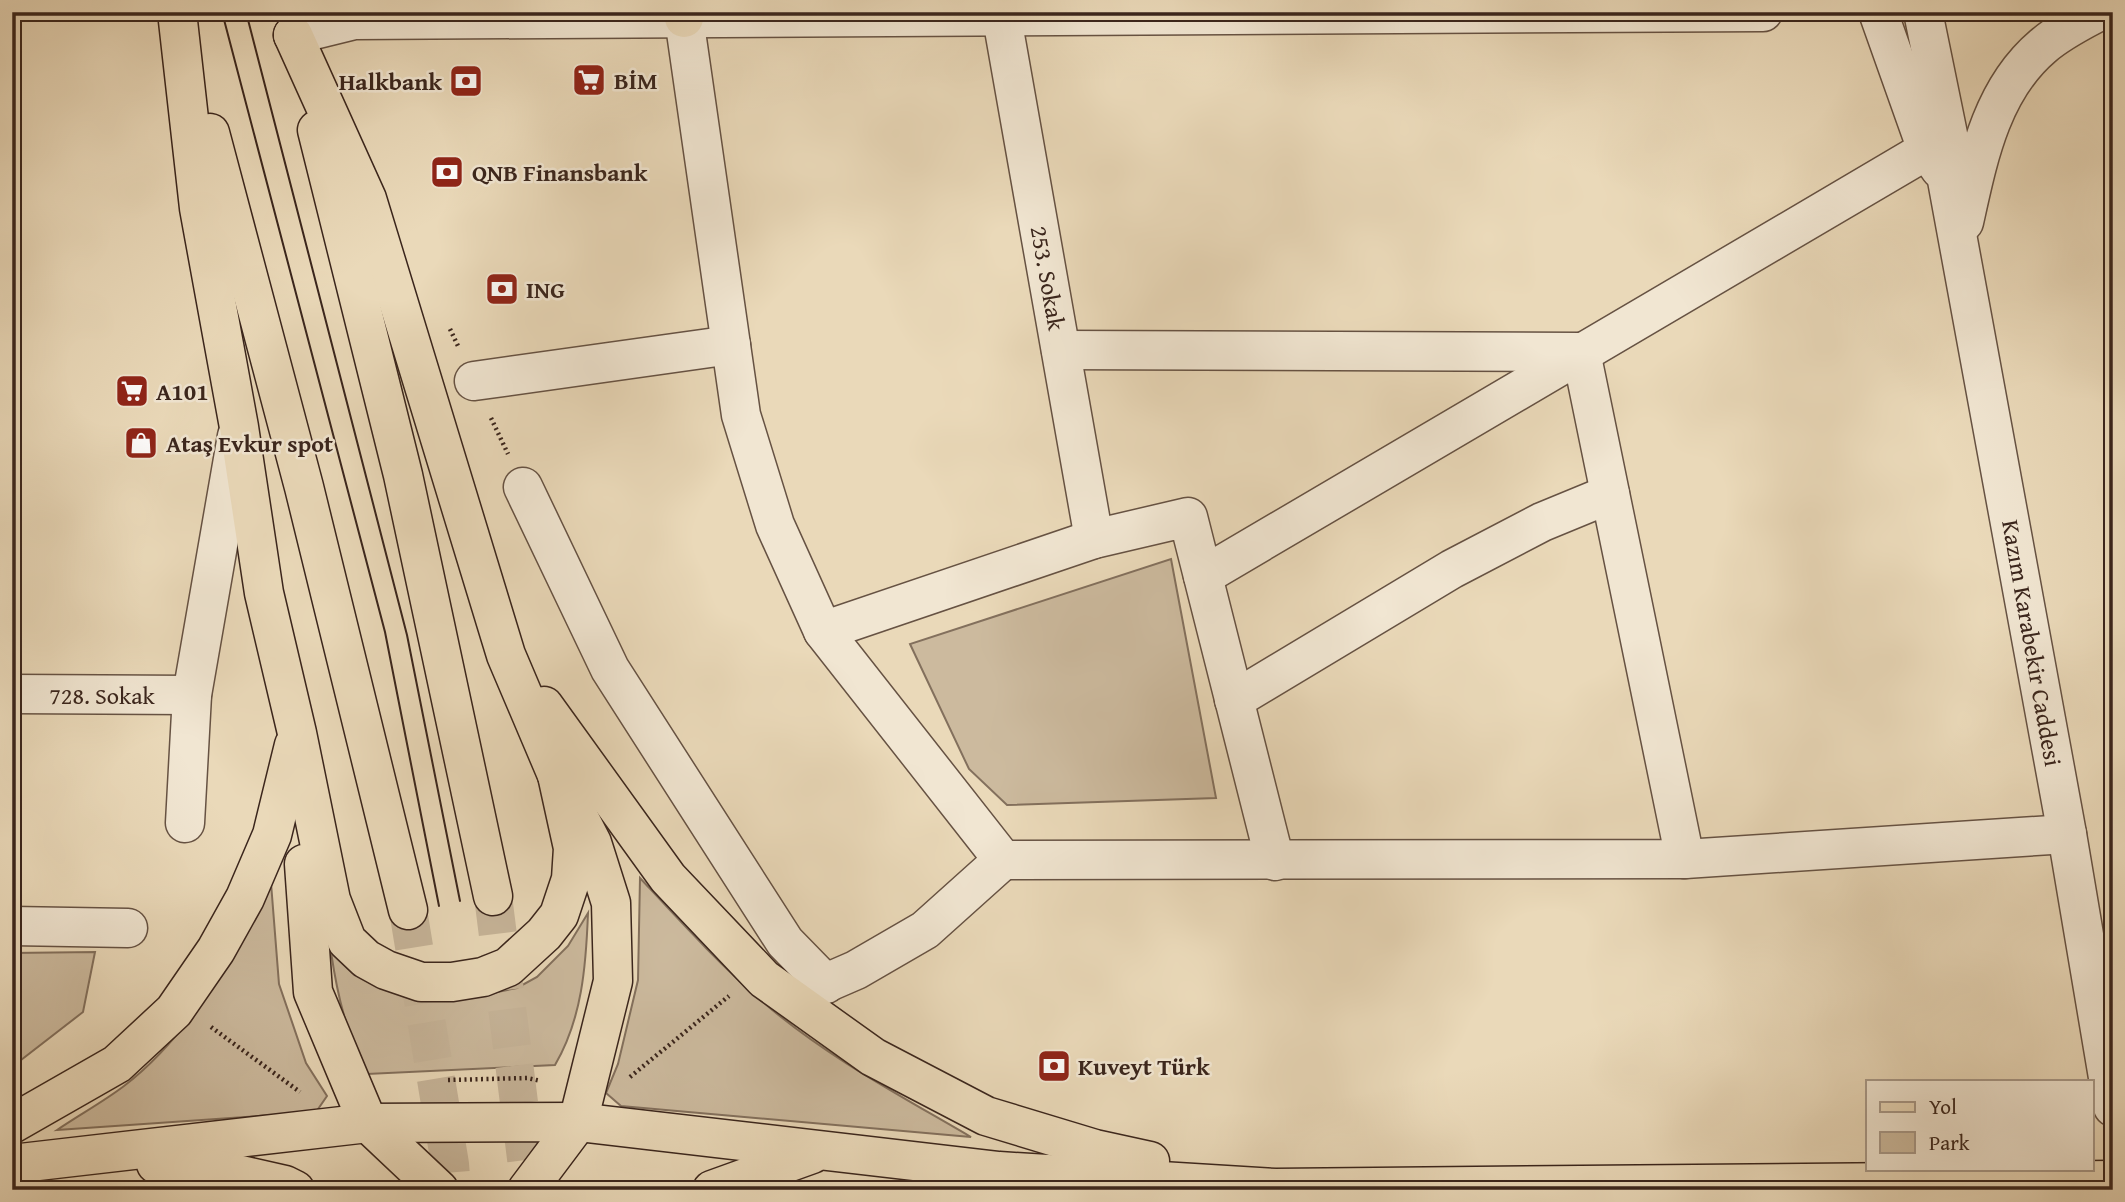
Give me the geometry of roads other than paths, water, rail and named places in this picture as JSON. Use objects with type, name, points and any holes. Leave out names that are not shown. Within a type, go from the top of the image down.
[{"type":"highway","points":[[178,12],[199,208],[239,428],[264,593],[297,733],[331,900],[347,941],[366,959],[386,970],[421,982],[452,982],[483,977],[508,967],[544,934],[559,915],[571,879],[573,848],[557,775]]},
{"type":"highway","points":[[178,12],[304,487],[408,910]]},
{"type":"highway","points":[[290,24],[367,199],[506,655],[557,775],[592,843],[611,903],[613,981],[589,1123],[527,1190]]},
{"type":"highway","points":[[290,24],[403,475],[493,895]]},
{"type":"highway","points":[[506,655],[668,878],[764,979],[873,1057],[986,1116],[1094,1149],[1275,1188]]},
{"type":"highway","points":[[297,733],[313,992],[368,1122],[439,1190]]},
{"type":"highway","points":[[12,1124],[117,1064],[174,1012],[216,950],[250,885],[272,835],[297,733]]},
{"type":"highway","points":[[12,1164],[368,1122],[589,1123],[999,1171],[1275,1188],[2113,1180]]},
{"type":"highway","points":[[712,1190],[824,1150]]},
{"type":"highway","points":[[81,1157],[215,1169],[285,1185],[295,1190]]},
{"type":"street","points":[[290,24],[354,20],[684,15],[1002,18],[1763,12]]},
{"type":"street","name":"Kazım Karabekir Caddesi","points":[[1878,12],[1937,164],[1960,244],[2067,834],[2113,1107]]},
{"type":"street","name":"Kazım Karabekir Caddesi","points":[[1923,12],[1951,144],[1937,164]]},
{"type":"street","points":[[1960,244],[1977,161],[1991,119],[2017,74],[2042,47],[2071,26],[2098,12]]},
{"type":"street","points":[[684,15],[741,415],[775,525],[823,631],[1003,860]]},
{"type":"street","name":"253. Sokak","points":[[1002,18],[1094,539]]},
{"type":"street","points":[[1203,576],[1581,352],[1937,164]]},
{"type":"street","points":[[474,381],[731,345]]},
{"type":"street","points":[[1061,350],[1581,352]]},
{"type":"street","points":[[1581,352],[1685,859]]},
{"type":"street","points":[[185,823],[192,695],[239,428]]},
{"type":"street","points":[[523,487],[610,669],[785,942],[826,984]]},
{"type":"street","points":[[1234,700],[1452,569],[1542,522],[1610,494]]},
{"type":"street","points":[[823,631],[1094,539],[1188,517],[1275,861]]},
{"type":"street","name":"728. Sokak","points":[[12,694],[192,695]]},
{"type":"street","points":[[790,997],[826,984],[925,930],[1003,860],[1685,859],[2067,834]]},
{"type":"street","points":[[12,926],[128,928]]},
{"type":"tunnel","points":[[493,896],[530,1190]]},
{"type":"tunnel","points":[[408,910],[452,1190]]},
{"type":"tram line","points":[[222,12],[385,632],[439,906]]},
{"type":"tram line","points":[[246,12],[407,635],[460,901]]},
{"type":"place","name":"BİM","points":[[589,80]]},
{"type":"place","name":"Halkbank","points":[[466,81]]},
{"type":"place","name":"QNB Finansbank","points":[[447,172]]},
{"type":"place","name":"ING","points":[[502,289]]},
{"type":"place","name":"A101","points":[[132,391]]},
{"type":"place","name":"Ataş Evkur spot","points":[[141,443]]},
{"type":"place","name":"Kuveyt Türk","points":[[1054,1066]]}]
